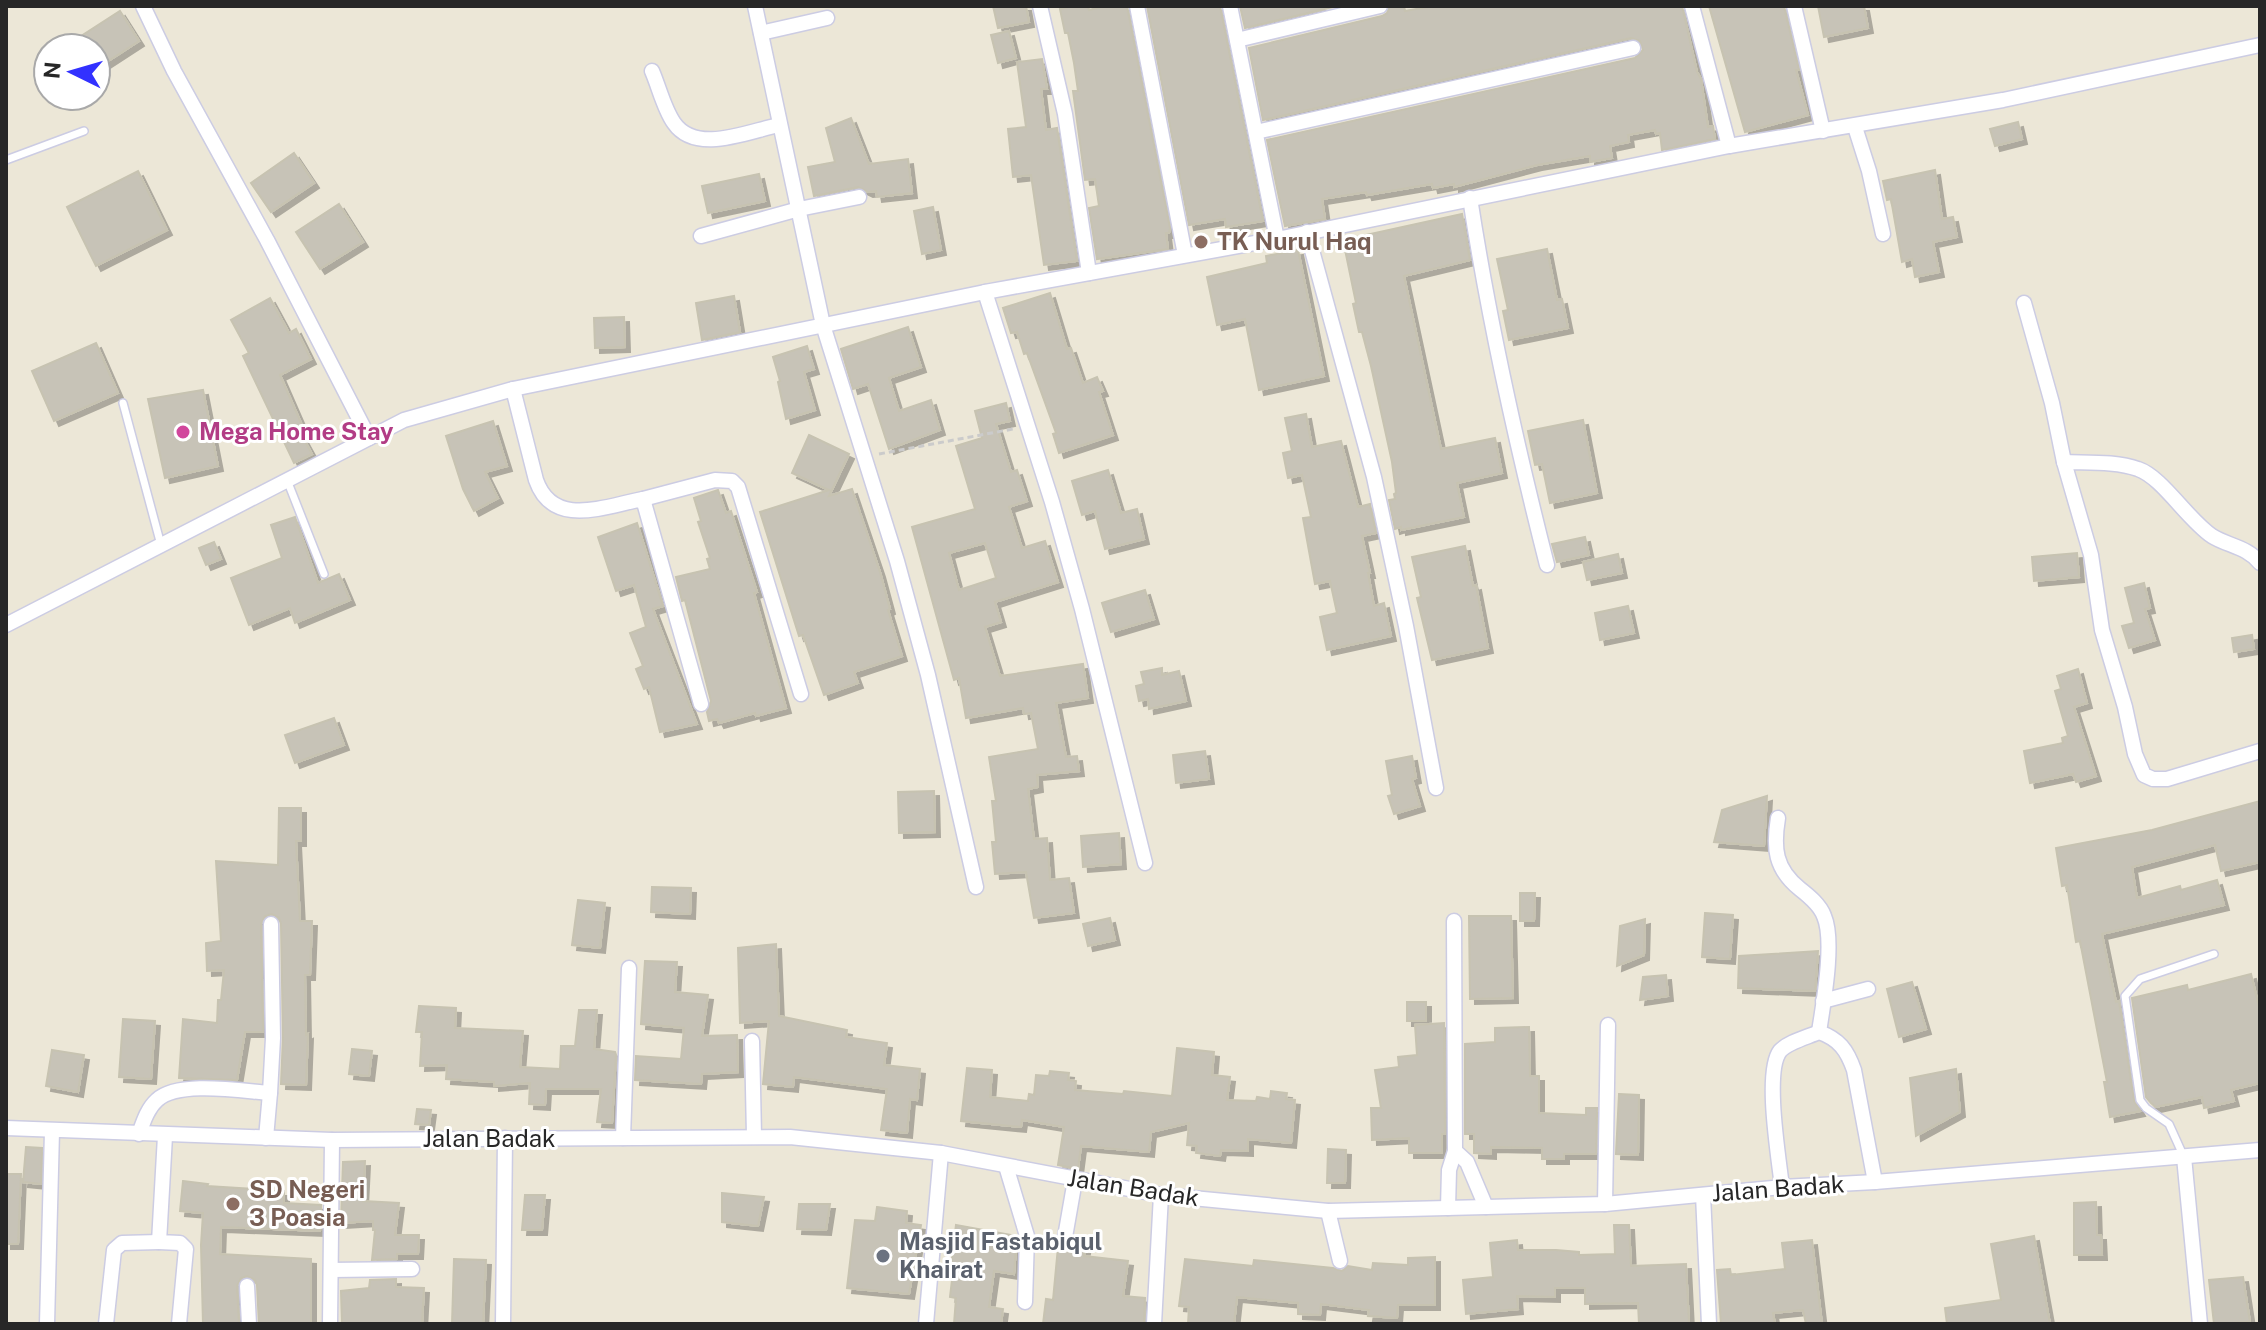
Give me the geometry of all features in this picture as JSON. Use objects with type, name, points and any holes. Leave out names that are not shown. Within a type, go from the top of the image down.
[{"type":"street","points":[[143,6],[174,71],[369,438]]},
{"type":"street","points":[[755,6],[823,325],[897,561],[928,675],[976,887]]},
{"type":"street","points":[[1040,6],[1065,114],[1089,273]]},
{"type":"street","points":[[1137,6],[1185,255]]},
{"type":"street","points":[[1230,6],[1277,239]]},
{"type":"street","points":[[1237,40],[1380,6]]},
{"type":"street","points":[[1692,6],[1729,146]]},
{"type":"street","points":[[1794,6],[1823,131]]},
{"type":"street","points":[[761,33],[827,18]]},
{"type":"street","points":[[6,625],[404,420],[446,406],[513,389],[985,292],[1277,239],[1729,146],[2003,100],[2260,45]]},
{"type":"street","points":[[1256,132],[1633,48]]},
{"type":"street","points":[[652,71],[674,123],[688,135],[707,140],[779,125]]},
{"type":"street","points":[[1855,127],[1869,171],[1883,234]]},
{"type":"street","points":[[701,236],[799,209],[859,197]]},
{"type":"street","points":[[1470,198],[1485,296],[1513,434],[1547,565]]},
{"type":"street","points":[[1307,232],[1374,477],[1436,788]]},
{"type":"street","points":[[985,292],[1082,609],[1145,863]]},
{"type":"street","points":[[2024,303],[2091,555],[2102,630],[2125,707],[2135,754],[2144,775],[2167,779],[2260,751]]},
{"type":"street","points":[[513,389],[540,492],[549,502],[568,511],[643,499],[715,480],[732,481],[738,487],[801,694]]},
{"type":"street","points":[[2064,462],[2139,469],[2152,477],[2193,521],[2215,538],[2254,555],[2260,563]]},
{"type":"street","points":[[643,499],[701,704]]},
{"type":"street","points":[[1778,818],[1774,840],[1778,865],[1825,917],[1827,967],[1819,1032]]},
{"type":"street","points":[[1448,1208],[1449,1170],[1455,1151],[1454,921]]},
{"type":"street","points":[[266,1138],[273,1038],[271,924]]},
{"type":"street","points":[[623,1138],[629,968]]},
{"type":"street","points":[[1823,1001],[1868,989]]},
{"type":"street","points":[[1605,1204],[1608,1025]]},
{"type":"street","points":[[1782,1187],[1773,1095],[1774,1063],[1783,1048],[1819,1032],[1832,1036],[1849,1055],[1875,1182]]},
{"type":"street","points":[[752,1041],[754,1136]]},
{"type":"street","points":[[139,1134],[149,1110],[158,1099],[175,1091],[270,1093]]},
{"type":"street","name":"Jalan Badak","points":[[6,1128],[332,1140],[790,1137],[941,1153],[1161,1195],[1328,1211],[1605,1204],[2260,1150]]},
{"type":"street","points":[[47,1324],[52,1131]]},
{"type":"street","points":[[159,1242],[165,1136]]},
{"type":"street","points":[[503,1324],[505,1138]]},
{"type":"street","points":[[330,1324],[332,1140]]},
{"type":"street","points":[[1455,1151],[1467,1162],[1486,1207]]},
{"type":"street","points":[[926,1324],[941,1153]]},
{"type":"street","points":[[2184,1157],[2200,1324]]},
{"type":"street","points":[[1006,1166],[1027,1236],[1025,1302]]},
{"type":"street","points":[[1065,1237],[1075,1180]]},
{"type":"street","points":[[1154,1324],[1161,1195]]},
{"type":"street","points":[[1703,1195],[1709,1324]]},
{"type":"street","points":[[1328,1211],[1340,1261]]},
{"type":"street","points":[[106,1324],[114,1250],[122,1243],[159,1242],[180,1243],[186,1249],[179,1324]]},
{"type":"street","points":[[331,1270],[412,1269]]},
{"type":"street","points":[[247,1286],[249,1324]]},
{"type":"lane","points":[[6,160],[84,131]]},
{"type":"lane","points":[[123,403],[161,545]]},
{"type":"lane","points":[[287,480],[324,574]]},
{"type":"lane","points":[[2184,1157],[2169,1124],[2140,1100],[2125,996],[2140,979],[2214,954]]},
{"type":"path","points":[[864,457],[1028,426]]},
{"type":"building","points":[[993,6],[1026,6],[1029,22],[998,28]]},
{"type":"building","points":[[1088,6],[1089,10],[1127,6],[1170,228],[1166,233],[1168,249],[1097,259],[1089,208],[1099,206],[1095,179],[1085,180],[1073,91],[1078,91],[1074,63],[1060,9]]},
{"type":"building","points":[[1147,6],[1220,6],[1263,221],[1226,227],[1225,219],[1189,225]]},
{"type":"building","points":[[1240,6],[1337,6],[1245,28]]},
{"type":"building","points":[[1390,6],[1404,6],[1405,11],[1433,6],[1682,6],[1701,79],[1708,127],[1713,126],[1715,139],[1662,150],[1660,133],[1656,134],[1655,130],[1628,135],[1629,142],[1610,146],[1612,158],[1590,162],[1590,156],[1537,165],[1454,187],[1454,184],[1433,188],[1432,184],[1322,199],[1325,219],[1285,226],[1267,140],[1635,58],[1643,50],[1640,41],[1631,38],[1263,120],[1249,48],[1382,16]]},
{"type":"building","points":[[1709,6],[1784,6],[1808,115],[1745,132]]},
{"type":"building","points":[[1818,6],[1864,6],[1868,28],[1824,37]]},
{"type":"building","points":[[120,11],[139,41],[112,59],[112,32],[87,32]]},
{"type":"building","points":[[1009,31],[1016,58],[998,63],[991,35]]},
{"type":"building","points":[[1042,59],[1047,89],[1041,89],[1046,130],[1057,128],[1077,261],[1044,265],[1031,175],[1013,177],[1008,129],[1026,127],[1017,62]]},
{"type":"building","points":[[851,118],[869,164],[908,159],[912,193],[877,197],[876,191],[868,192],[858,187],[814,196],[808,167],[835,162],[826,128]]},
{"type":"building","points":[[2018,122],[2022,139],[1995,146],[1990,129]]},
{"type":"building","points":[[294,153],[314,183],[271,212],[251,183]]},
{"type":"building","points":[[1935,170],[1942,219],[1953,217],[1957,237],[1933,242],[1939,272],[1915,277],[1912,259],[1902,262],[1891,199],[1887,200],[1883,181]]},
{"type":"building","points":[[138,171],[167,230],[96,266],[67,207]]},
{"type":"building","points":[[759,174],[765,201],[708,213],[702,186]]},
{"type":"building","points":[[339,204],[363,242],[320,269],[296,232]]},
{"type":"building","points":[[933,207],[941,250],[922,254],[914,211]]},
{"type":"building","points":[[1462,214],[1470,260],[1404,276],[1441,449],[1495,438],[1502,473],[1457,483],[1464,517],[1395,529],[1389,500],[1395,499],[1396,493],[1392,462],[1371,366],[1362,332],[1359,332],[1343,240]]},
{"type":"building","points":[[1547,249],[1557,300],[1562,299],[1568,328],[1509,340],[1503,311],[1508,310],[1497,259]]},
{"type":"building","points":[[1298,250],[1324,376],[1259,390],[1245,319],[1217,325],[1207,277],[1267,263],[1266,256]]},
{"type":"building","points":[[1050,293],[1067,349],[1071,348],[1083,383],[1097,377],[1113,435],[1059,453],[1053,434],[1056,433],[1027,353],[1024,354],[1017,332],[1011,333],[1003,308]]},
{"type":"building","points":[[734,296],[740,332],[702,340],[696,303]]},
{"type":"building","points":[[270,298],[289,333],[296,329],[311,359],[280,375],[305,432],[301,434],[312,454],[294,463],[243,356],[249,353],[231,320]]},
{"type":"building","points":[[624,317],[625,347],[595,348],[594,318]]},
{"type":"building","points":[[908,327],[921,367],[889,378],[899,411],[931,400],[940,430],[889,449],[868,384],[853,389],[841,349]]},
{"type":"building","points":[[96,343],[118,393],[54,421],[32,371]]},
{"type":"building","points":[[807,346],[814,369],[804,372],[815,410],[786,419],[773,357]]},
{"type":"building","name":"Mega Home Stay","points":[[203,390],[218,466],[165,478],[148,399]]},
{"type":"building","points":[[1006,403],[1010,421],[996,424],[1011,472],[1017,470],[1027,501],[1009,507],[1022,548],[1045,541],[1058,582],[995,602],[1001,622],[985,627],[1000,676],[1083,664],[1088,698],[1056,703],[1066,757],[1077,756],[1079,771],[1037,775],[1038,787],[1028,789],[1034,839],[1047,838],[1050,880],[1069,878],[1074,913],[1034,918],[1026,872],[995,874],[992,801],[996,801],[989,757],[1038,749],[1031,713],[1024,714],[1023,708],[966,718],[959,678],[954,680],[912,527],[975,509],[956,446],[982,438],[975,411]],"holes":[[[985,543],[996,578],[959,590],[949,553]]]},
{"type":"building","points":[[1306,414],[1312,447],[1341,441],[1358,507],[1370,504],[1376,533],[1362,536],[1374,606],[1384,603],[1391,636],[1327,650],[1320,617],[1337,613],[1330,581],[1315,584],[1303,518],[1311,517],[1302,475],[1288,478],[1283,453],[1292,451],[1285,418]]},
{"type":"building","points":[[1583,420],[1597,493],[1550,503],[1542,464],[1535,465],[1528,431]]},
{"type":"building","points":[[493,421],[507,466],[485,472],[498,498],[474,511],[463,489],[446,436]]},
{"type":"building","points":[[809,435],[849,454],[829,496],[852,489],[880,572],[902,656],[854,672],[858,683],[824,695],[803,635],[799,636],[760,512],[829,490],[792,473]]},
{"type":"building","points":[[1108,470],[1121,513],[1137,509],[1144,539],[1105,549],[1095,511],[1082,515],[1072,481]]},
{"type":"building","points":[[718,490],[726,513],[731,511],[757,592],[754,593],[786,708],[719,723],[717,719],[709,721],[707,712],[711,701],[685,600],[682,601],[676,577],[710,569],[707,559],[710,558],[694,498]]},
{"type":"building","points":[[295,517],[318,583],[339,574],[350,600],[295,623],[290,608],[249,625],[231,578],[282,558],[271,525]]},
{"type":"building","points":[[637,523],[663,606],[653,609],[697,724],[660,732],[649,687],[644,689],[636,669],[643,666],[630,633],[646,627],[634,585],[616,591],[598,537]]},
{"type":"building","points":[[1585,537],[1589,555],[1557,562],[1552,544]]},
{"type":"building","points":[[214,542],[221,559],[206,565],[199,548]]},
{"type":"building","points":[[1465,546],[1488,648],[1432,660],[1417,598],[1421,597],[1412,557]]},
{"type":"building","points":[[2077,553],[2079,577],[2034,581],[2032,557]]},
{"type":"building","points":[[1618,554],[1622,573],[1587,580],[1583,562]]},
{"type":"building","points":[[2144,583],[2150,608],[2145,609],[2155,640],[2129,648],[2122,626],[2134,623],[2125,588]]},
{"type":"building","points":[[1145,590],[1154,619],[1111,632],[1102,603]]},
{"type":"building","points":[[1628,606],[1634,633],[1600,640],[1595,613]]},
{"type":"building","points":[[2252,635],[2254,649],[2234,652],[2232,638]]},
{"type":"building","points":[[1162,668],[1162,675],[1179,671],[1186,701],[1149,709],[1148,699],[1139,701],[1136,686],[1144,684],[1141,672]]},
{"type":"building","points":[[2078,669],[2087,703],[2074,707],[2096,776],[2076,782],[2073,774],[2030,783],[2024,751],[2063,743],[2062,738],[2068,736],[2055,691],[2061,689],[2057,676]]},
{"type":"building","points":[[334,718],[344,745],[295,763],[285,735]]},
{"type":"building","points":[[1205,751],[1209,779],[1176,783],[1173,755]]},
{"type":"building","points":[[1412,756],[1416,778],[1412,779],[1420,806],[1394,814],[1388,796],[1392,795],[1386,761]]},
{"type":"building","points":[[934,791],[935,832],[899,833],[898,792]]},
{"type":"building","points":[[1767,796],[1764,846],[1714,842],[1722,810]]},
{"type":"building","points":[[2260,801],[2260,862],[2221,871],[2215,845],[2132,867],[2137,898],[2217,880],[2224,905],[2102,934],[2116,1002],[2119,1001],[2134,1101],[2140,1111],[2110,1117],[2104,1082],[2107,1082],[2080,941],[2076,942],[2067,885],[2062,886],[2056,848],[2152,830]]},
{"type":"building","points":[[279,808],[301,808],[301,841],[296,841],[300,921],[312,921],[310,975],[305,975],[308,1034],[306,1085],[281,1084],[281,924],[279,918],[272,914],[265,916],[261,924],[263,1032],[245,1032],[237,1080],[179,1078],[183,1019],[217,1023],[218,1000],[221,1000],[224,970],[207,971],[206,943],[221,941],[216,861],[278,865]]},
{"type":"building","points":[[1119,833],[1121,864],[1083,867],[1081,836]]},
{"type":"building","points":[[652,887],[691,888],[690,914],[651,912]]},
{"type":"building","points":[[1520,893],[1535,893],[1534,921],[1520,921]]},
{"type":"building","points":[[578,900],[605,903],[600,948],[572,945]]},
{"type":"building","points":[[1705,913],[1733,915],[1730,959],[1702,957]]},
{"type":"building","points":[[1469,916],[1511,916],[1513,998],[1470,999]]},
{"type":"building","points":[[1110,918],[1115,940],[1088,946],[1083,924]]},
{"type":"building","points":[[1645,919],[1644,955],[1617,966],[1620,926]]},
{"type":"building","points":[[776,944],[779,1016],[847,1030],[846,1037],[887,1043],[884,1065],[920,1069],[917,1100],[910,1099],[907,1133],[881,1130],[887,1089],[794,1077],[793,1087],[763,1084],[769,1021],[740,1023],[738,948]]},
{"type":"building","points":[[1818,951],[1815,991],[1738,988],[1739,956]]},
{"type":"building","points":[[645,961],[677,962],[675,992],[708,995],[702,1036],[737,1035],[738,1072],[702,1074],[701,1084],[635,1080],[636,1056],[681,1059],[684,1028],[641,1024]]},
{"type":"building","points":[[2251,974],[2260,1011],[2260,1083],[2231,1090],[2234,1101],[2204,1108],[2202,1097],[2156,1107],[2146,1097],[2132,998],[2187,985],[2188,990]]},
{"type":"building","points":[[1666,975],[1668,996],[1640,1000],[1643,977]]},
{"type":"building","points":[[1912,982],[1926,1029],[1899,1037],[1887,989]]},
{"type":"building","points":[[1407,1002],[1426,1002],[1426,1021],[1407,1021]]},
{"type":"building","points":[[419,1006],[456,1008],[455,1028],[523,1031],[520,1067],[560,1069],[561,1046],[575,1046],[579,1010],[597,1010],[594,1049],[615,1052],[616,1055],[612,1123],[597,1122],[601,1089],[546,1089],[545,1105],[529,1104],[530,1083],[494,1086],[494,1082],[446,1079],[447,1065],[420,1066],[422,1032],[416,1032]]},
{"type":"building","points":[[123,1019],[155,1021],[151,1079],[119,1077]]},
{"type":"building","points":[[1444,1023],[1445,1134],[1442,1134],[1442,1153],[1409,1153],[1409,1138],[1372,1140],[1371,1108],[1381,1108],[1375,1070],[1399,1067],[1398,1057],[1417,1055],[1415,1025]]},
{"type":"building","points":[[1529,1027],[1530,1076],[1539,1076],[1539,1113],[1586,1115],[1586,1108],[1597,1108],[1596,1154],[1564,1154],[1564,1159],[1542,1159],[1542,1148],[1491,1147],[1491,1154],[1474,1153],[1474,1134],[1465,1134],[1465,1044],[1495,1042],[1495,1028]]},
{"type":"building","points":[[1177,1048],[1214,1052],[1212,1075],[1230,1077],[1227,1100],[1256,1101],[1257,1097],[1270,1099],[1271,1091],[1287,1093],[1286,1099],[1295,1100],[1291,1143],[1248,1139],[1248,1151],[1221,1150],[1220,1156],[1196,1153],[1197,1146],[1187,1145],[1189,1123],[1151,1132],[1149,1152],[1081,1146],[1078,1169],[1058,1165],[1064,1127],[1022,1120],[1021,1127],[961,1121],[967,1068],[992,1070],[990,1097],[1028,1101],[1029,1094],[1034,1095],[1036,1075],[1049,1076],[1050,1071],[1069,1073],[1068,1080],[1076,1081],[1075,1090],[1172,1096]]},
{"type":"building","points":[[352,1049],[372,1051],[369,1076],[349,1074]]},
{"type":"building","points":[[52,1050],[84,1055],[78,1092],[46,1086]]},
{"type":"building","points":[[1956,1069],[1960,1112],[1916,1136],[1910,1078]]},
{"type":"building","points":[[1619,1094],[1639,1095],[1638,1155],[1616,1154]]},
{"type":"building","points":[[417,1109],[431,1110],[429,1125],[415,1124]]},
{"type":"building","points":[[26,1147],[42,1148],[41,1184],[23,1182]]},
{"type":"building","points":[[1328,1149],[1346,1150],[1345,1183],[1327,1183]]},
{"type":"building","points":[[365,1161],[363,1201],[399,1203],[395,1235],[419,1235],[418,1254],[397,1254],[397,1259],[372,1260],[373,1221],[341,1223],[343,1162]]},
{"type":"building","points":[[6,1174],[21,1174],[18,1244],[6,1244]]},
{"type":"building","points":[[183,1181],[254,1191],[284,1191],[284,1203],[321,1205],[320,1231],[221,1227],[220,1254],[311,1259],[311,1324],[259,1324],[257,1285],[247,1276],[241,1278],[237,1286],[239,1324],[203,1324],[203,1213],[180,1211]]},
{"type":"building","points":[[722,1193],[764,1197],[758,1226],[722,1222]]},
{"type":"building","points":[[525,1195],[545,1195],[542,1230],[522,1230]]},
{"type":"building","points":[[2096,1202],[2097,1235],[2101,1235],[2102,1255],[2074,1255],[2074,1203]]},
{"type":"building","points":[[799,1204],[830,1204],[826,1230],[797,1229]]},
{"type":"building","name":"Masjid Fastabiqul Khairat","points":[[877,1207],[907,1211],[906,1223],[921,1225],[909,1294],[847,1288],[855,1220],[875,1221]]},
{"type":"building","points":[[956,1225],[1017,1236],[1014,1274],[994,1271],[989,1307],[1003,1309],[1001,1324],[954,1324],[956,1298],[950,1297]]},
{"type":"building","points":[[1614,1225],[1629,1225],[1631,1266],[1686,1264],[1689,1324],[1639,1324],[1638,1303],[1585,1304],[1585,1288],[1555,1288],[1555,1297],[1517,1296],[1518,1309],[1466,1314],[1463,1280],[1493,1277],[1490,1243],[1517,1240],[1518,1250],[1556,1250],[1579,1252],[1579,1255],[1615,1254]]},
{"type":"building","points":[[2034,1236],[2050,1324],[1947,1324],[1945,1308],[2001,1300],[1991,1244]]},
{"type":"building","points":[[1812,1240],[1822,1324],[1806,1324],[1803,1310],[1773,1313],[1775,1324],[1721,1324],[1717,1270],[1730,1269],[1731,1275],[1785,1269],[1782,1243]]},
{"type":"building","points":[[1058,1247],[1085,1249],[1084,1256],[1128,1261],[1123,1296],[1145,1298],[1144,1324],[1043,1324],[1046,1299],[1053,1300]]},
{"type":"building","points":[[1435,1257],[1435,1305],[1398,1305],[1397,1318],[1368,1316],[1369,1310],[1321,1304],[1320,1315],[1298,1314],[1298,1303],[1237,1297],[1234,1324],[1188,1324],[1189,1307],[1179,1306],[1185,1259],[1253,1266],[1254,1260],[1342,1271],[1348,1266],[1372,1270],[1373,1263],[1408,1265],[1408,1258]]},
{"type":"building","points":[[454,1259],[486,1260],[483,1324],[452,1324]]},
{"type":"building","points":[[2243,1277],[2250,1322],[2214,1324],[2209,1280]]},
{"type":"building","points":[[396,1279],[396,1287],[424,1288],[422,1324],[342,1324],[341,1291],[369,1288],[370,1280]]},
{"type":"place","name":"TK Nurul Haq","points":[[1201,242]]},
{"type":"place","name":"Mega Home Stay","points":[[183,432]]},
{"type":"place","name":"SD Negeri 3 Poasia","points":[[233,1204]]},
{"type":"place","name":"Masjid Fastabiqul Khairat","points":[[883,1256]]}]
